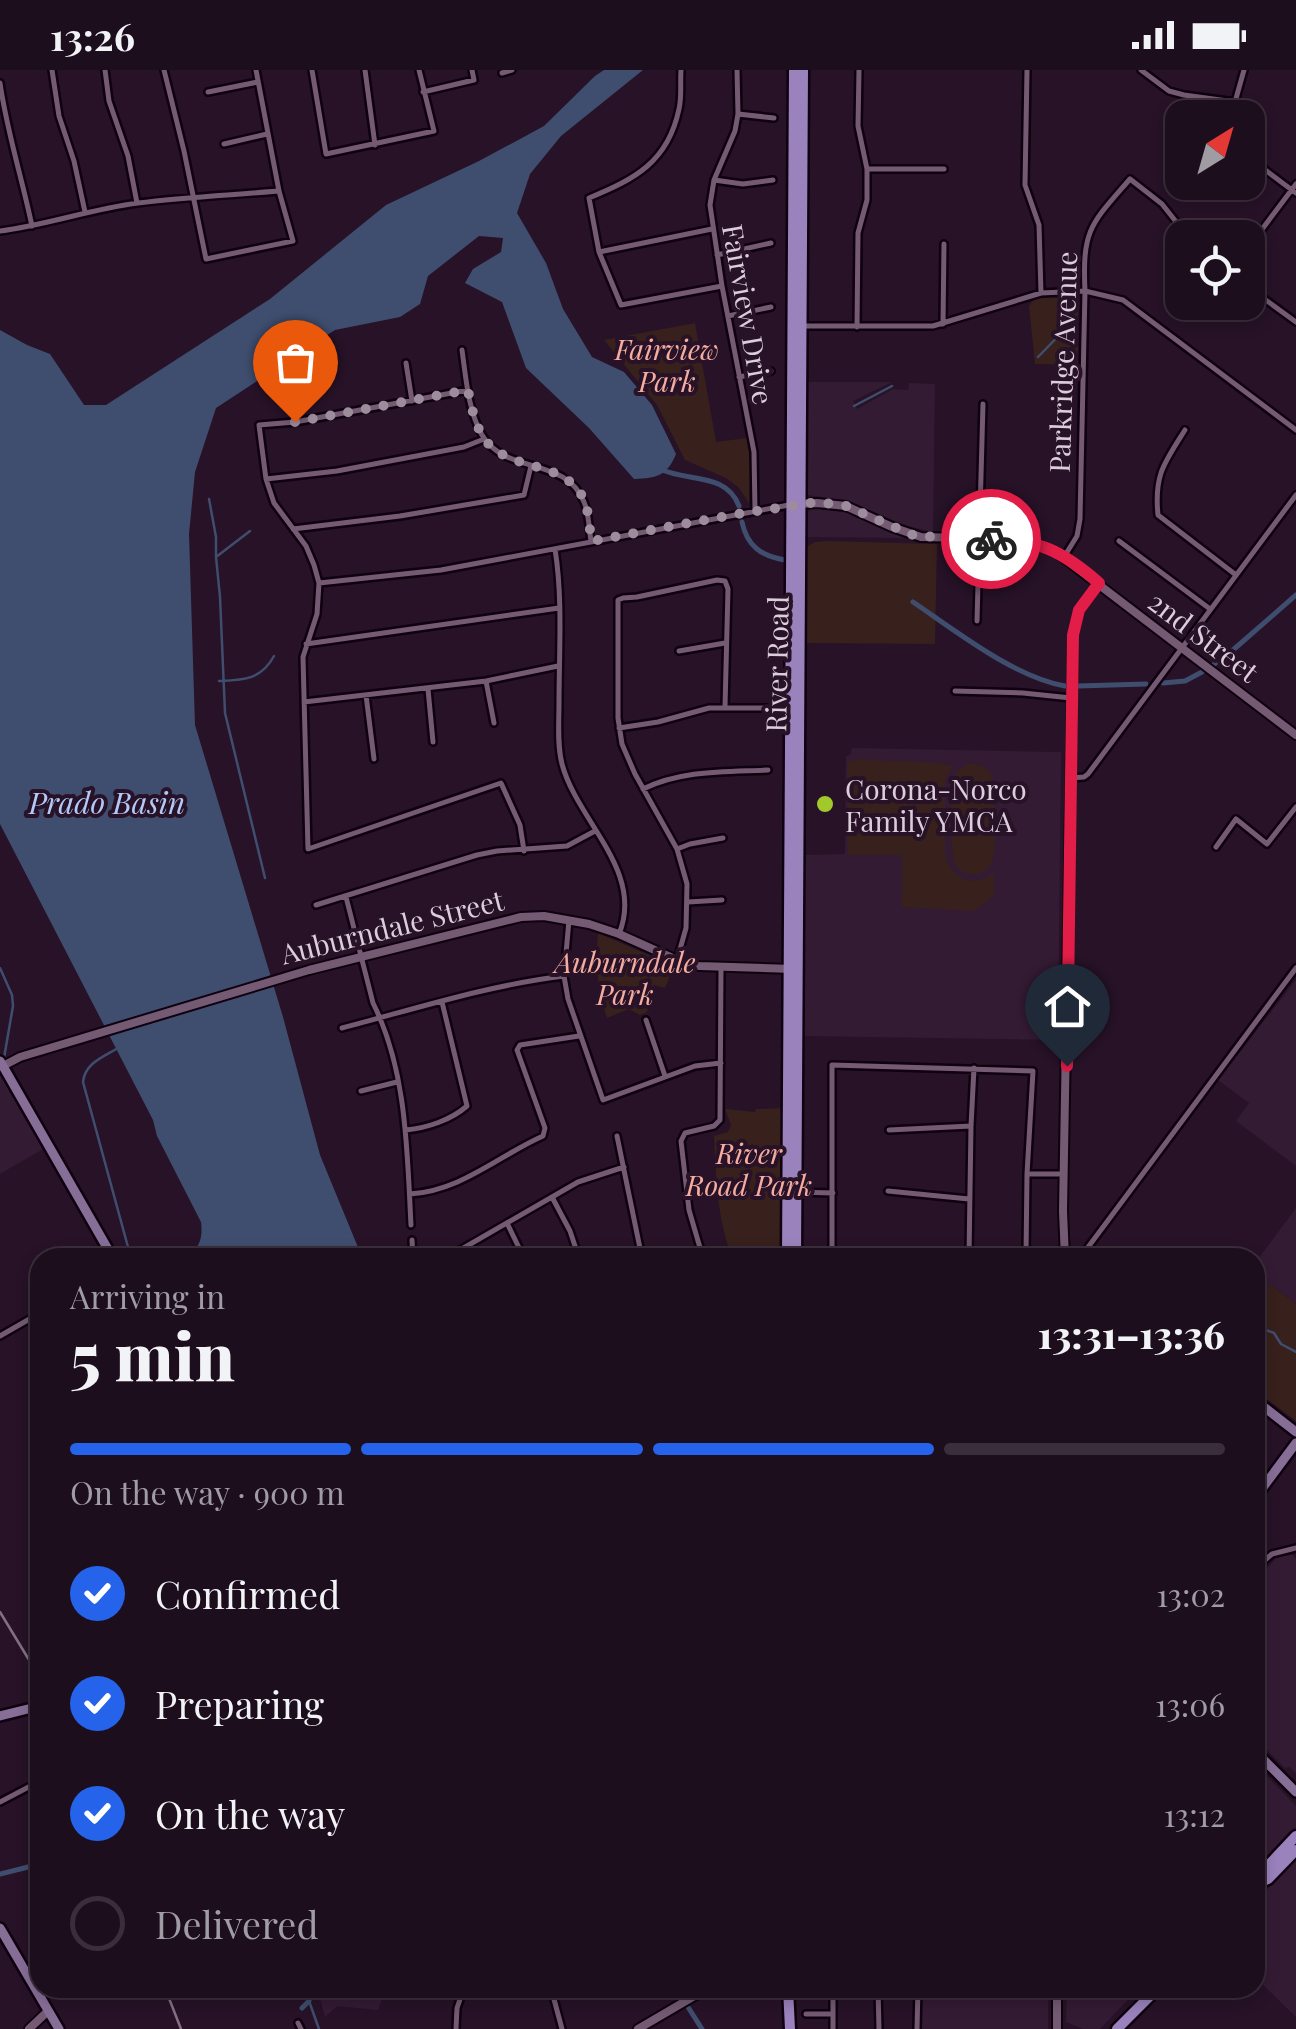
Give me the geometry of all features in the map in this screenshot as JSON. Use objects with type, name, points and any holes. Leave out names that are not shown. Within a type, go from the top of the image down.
[{"type":"main road","name":"River Road","points":[[794,70],[792,1192],[795,1248]]},
{"type":"main road","name":"River Road","points":[[796,504],[804,70]]},
{"type":"main road","points":[[2,1064],[107,1248]]},
{"type":"main road","name":"River Road","points":[[787,1248],[792,1192]]},
{"type":"main road","points":[[1265,1408],[1296,1432]]},
{"type":"main road","points":[[1265,1485],[1296,1443]]},
{"type":"main road","points":[[0,1716],[30,1708]]},
{"type":"main road","points":[[1265,1761],[1296,1792]]},
{"type":"main road","points":[[1265,1869],[1296,1836]]},
{"type":"main road","points":[[1265,1880],[1296,1850]]},
{"type":"main road","points":[[0,1928],[30,1980]]},
{"type":"main road","points":[[40,1998],[59,2029]]},
{"type":"main road","points":[[788,1998],[790,2029]]},
{"type":"main road","points":[[1118,2029],[1148,1998]]},
{"type":"street","points":[[52,70],[86,212]]},
{"type":"street","points":[[104,70],[137,204]]},
{"type":"street","points":[[164,70],[206,259],[292,241],[256,70]]},
{"type":"street","points":[[312,70],[326,154],[434,130],[419,70]]},
{"type":"street","points":[[365,70],[375,144]]},
{"type":"street","points":[[423,92],[474,80],[472,70]]},
{"type":"street","points":[[502,74],[512,70]]},
{"type":"street","points":[[681,70],[680,106],[670,139],[651,164],[624,183],[589,198],[599,252],[621,305],[722,286]]},
{"type":"street","name":"Fairview Drive","points":[[738,70],[735,131],[714,180],[710,205],[754,452],[755,510]]},
{"type":"street","points":[[857,327],[858,233],[867,200],[867,168],[858,126],[859,70]]},
{"type":"street","points":[[1028,70],[1026,185],[1040,225],[1041,292]]},
{"type":"street","points":[[1141,70],[1169,91],[1220,100]]},
{"type":"street","points":[[1235,100],[1244,70]]},
{"type":"street","points":[[208,92],[258,82]]},
{"type":"street","points":[[0,83],[7,129],[32,227]]},
{"type":"street","points":[[738,114],[774,118]]},
{"type":"street","points":[[224,144],[267,134]]},
{"type":"street","points":[[867,168],[944,169]]},
{"type":"street","points":[[1265,170],[1295,189],[1265,227]]},
{"type":"street","name":"Parkridge Avenue","points":[[1064,557],[1077,536],[1080,519],[1083,256],[1088,235],[1094,220],[1130,179],[1162,204],[1175,220]]},
{"type":"street","points":[[714,180],[743,184],[773,180]]},
{"type":"street","points":[[0,232],[137,204],[279,192]]},
{"type":"street","points":[[599,252],[712,229]]},
{"type":"street","points":[[717,255],[771,243]]},
{"type":"street","points":[[943,324],[944,244]]},
{"type":"street","points":[[801,326],[922,327],[943,324],[1041,292],[1085,291],[1123,300],[1296,430]]},
{"type":"street","points":[[1265,299],[1296,322]]},
{"type":"street","points":[[728,316],[771,307]]},
{"type":"street","points":[[462,350],[474,417],[484,439],[504,456],[562,475],[584,502],[592,541]]},
{"type":"street","points":[[406,363],[412,400]]},
{"type":"street","points":[[739,377],[771,371]]},
{"type":"street","points":[[468,390],[259,425],[266,479],[274,503],[311,554],[319,584],[318,607],[303,656],[308,849],[502,783],[520,825],[524,851]]},
{"type":"street","points":[[977,622],[983,404]]},
{"type":"street","points":[[1184,430],[1158,476],[1158,515],[1236,574]]},
{"type":"street","points":[[266,479],[337,471],[464,447],[484,439]]},
{"type":"street","points":[[293,529],[524,495],[531,466]]},
{"type":"street","points":[[1070,778],[1088,774],[1296,495]]},
{"type":"street","points":[[319,584],[441,570],[796,504]]},
{"type":"street","name":"2nd Street","points":[[796,504],[846,506],[917,536],[1029,541],[1064,557],[1295,732]]},
{"type":"street","points":[[1119,540],[1210,609]]},
{"type":"street","points":[[555,548],[560,578],[561,761],[570,788],[608,851],[624,888],[625,915],[619,934]]},
{"type":"street","points":[[677,960],[688,902],[684,866],[628,759],[619,728],[618,600],[725,581],[725,707]]},
{"type":"street","points":[[1065,1248],[1074,626],[1079,610],[1099,583]]},
{"type":"street","points":[[306,644],[559,608]]},
{"type":"street","points":[[679,652],[725,643]]},
{"type":"street","points":[[304,702],[486,681],[559,666]]},
{"type":"street","points":[[486,681],[494,724]]},
{"type":"street","points":[[428,688],[433,742]]},
{"type":"street","points":[[954,691],[1071,694]]},
{"type":"street","points":[[366,695],[374,759]]},
{"type":"street","points":[[619,728],[658,722],[696,710],[794,708]]},
{"type":"street","points":[[643,789],[691,774],[768,770]]},
{"type":"street","points":[[1216,847],[1236,819],[1267,844],[1296,807]]},
{"type":"street","points":[[316,905],[498,851],[567,846],[596,831]]},
{"type":"street","points":[[678,850],[723,838]]},
{"type":"street","points":[[346,897],[372,1003],[380,1018],[397,1082],[406,1130],[411,1225]]},
{"type":"street","points":[[688,902],[722,900]]},
{"type":"street","name":"Auburndale Street","points":[[2,1064],[360,956],[512,918],[569,920],[619,934],[699,966],[792,969]]},
{"type":"street","points":[[569,920],[564,976],[568,999],[603,1100],[695,1066],[721,1064]]},
{"type":"street","points":[[700,1248],[689,1210],[681,1140],[685,1133],[714,1126],[720,1120],[721,968]]},
{"type":"street","points":[[1087,1248],[1296,968]]},
{"type":"street","points":[[342,1028],[564,976]]},
{"type":"street","points":[[406,1130],[438,1123],[467,1106],[442,1002]]},
{"type":"street","points":[[646,1020],[665,1076]]},
{"type":"street","points":[[410,1194],[467,1179],[543,1136],[546,1128],[517,1050],[520,1045],[579,1036]]},
{"type":"street","points":[[832,1248],[832,1065],[1033,1071],[1026,1248]]},
{"type":"street","points":[[969,1248],[974,1068]]},
{"type":"street","points":[[360,1091],[397,1082]]},
{"type":"street","points":[[889,1130],[970,1126]]},
{"type":"street","points":[[617,1136],[640,1248]]},
{"type":"street","points":[[463,1248],[578,1182],[624,1167]]},
{"type":"street","points":[[1027,1174],[1066,1174]]},
{"type":"street","points":[[888,1191],[970,1199]]},
{"type":"street","points":[[792,1192],[833,1194]]},
{"type":"street","points":[[552,1196],[576,1248]]},
{"type":"street","points":[[507,1222],[519,1248]]},
{"type":"street","points":[[412,1240],[412,1248]]},
{"type":"street","points":[[0,1336],[30,1319]]},
{"type":"street","points":[[1265,1559],[1296,1548]]},
{"type":"street","points":[[0,1802],[30,1785]]},
{"type":"street","points":[[456,2029],[461,1998]]},
{"type":"street","points":[[554,1998],[562,2029]]},
{"type":"street","points":[[640,2028],[691,1998]]},
{"type":"street","points":[[832,2029],[833,1998]]},
{"type":"street","points":[[878,1998],[878,2029]]},
{"type":"street","points":[[917,2029],[918,1998]]},
{"type":"street","points":[[1057,1998],[1057,2029]]},
{"type":"street","points":[[29,2029],[48,2011]]},
{"type":"street","points":[[806,2014],[833,2014]]},
{"type":"shaded area","points":[[807,382],[892,382],[853,401],[857,409],[893,389],[908,390],[909,383],[935,384],[933,532],[907,526],[848,501],[808,495]]},
{"type":"shaded area","points":[[814,508],[848,513],[908,538],[806,537],[807,512]]},
{"type":"shaded area","points":[[852,748],[1061,752],[1058,1040],[803,1036],[805,855],[845,854],[846,756]]},
{"type":"shaded area","points":[[1296,980],[1296,1166],[1236,1121],[1249,1103],[1218,1080]]},
{"type":"shaded area","points":[[0,1074],[43,1149],[0,1174]]},
{"type":"shaded area","points":[[1296,1208],[1296,1304],[1271,1285],[1265,1293],[1265,1250]]},
{"type":"shaded area","points":[[1293,1555],[1296,1559],[1296,1773],[1285,1768],[1265,1748],[1265,1567],[1276,1558]]},
{"type":"shaded area","points":[[1265,1774],[1296,1806],[1296,1830],[1265,1862]]},
{"type":"shaded area","points":[[1296,1860],[1296,2017],[1265,1987],[1265,1892]]},
{"type":"shaded area","points":[[320,1998],[382,1998],[378,2010],[337,2006],[325,2017]]},
{"type":"shaded area","points":[[922,1998],[1048,1998],[1048,2029],[922,2029]]},
{"type":"shaded area","points":[[1067,1998],[1129,1998],[1100,2029],[1083,2029],[1066,2022]]},
{"type":"green space","points":[[1034,299],[1078,300],[1078,365],[1035,364],[1029,306]]},
{"type":"green space","name":"Fairview Park","points":[[695,323],[716,442],[747,438],[751,456],[749,503],[726,478],[685,460],[657,405],[604,340]]},
{"type":"green space","points":[[826,541],[937,544],[935,644],[807,643],[806,547]]},
{"type":"green space","points":[[856,759],[953,766],[945,780],[945,853],[952,869],[963,879],[978,880],[994,873],[994,895],[975,911],[902,907],[902,855],[848,855],[848,764]]},
{"type":"green space","points":[[968,764],[989,771],[994,801],[992,862],[974,875],[955,864],[951,837],[953,780]]},
{"type":"green space","name":"Auburndale Park","points":[[598,933],[674,966],[665,988],[654,985],[647,1012],[640,1015],[629,1009],[607,1018],[598,976]]},
{"type":"green space","name":"River Road Park","points":[[784,1108],[782,1248],[729,1248],[720,1213],[714,1136],[728,1132],[731,1125],[725,1109]]},
{"type":"green space","points":[[1271,1285],[1296,1304],[1296,1421],[1265,1398],[1265,1293]]},
{"type":"water","name":"Prado Basin","points":[[604,70],[643,70],[561,136],[530,174],[517,213],[546,263],[563,309],[592,357],[624,372],[652,405],[676,454],[665,471],[634,479],[589,428],[526,368],[502,302],[465,283],[473,269],[501,252],[503,238],[479,236],[428,276],[420,304],[400,317],[335,330],[216,408],[195,472],[189,534],[195,725],[320,1155],[358,1248],[196,1248],[201,1222],[157,1136],[153,1120],[0,824],[0,330],[50,354],[84,405],[106,405],[270,299],[386,205],[544,126]]},
{"type":"waterway","points":[[1038,357],[1076,318]]},
{"type":"waterway","points":[[854,406],[892,386]]},
{"type":"waterway","points":[[660,469],[715,483],[733,495],[739,506]]},
{"type":"waterway","points":[[209,499],[216,557]]},
{"type":"waterway","points":[[742,522],[747,538],[756,548],[785,560]]},
{"type":"waterway","points":[[250,531],[216,557],[225,713],[265,878]]},
{"type":"waterway","points":[[1213,665],[1296,595]]},
{"type":"waterway","points":[[913,602],[1006,663],[1065,686]]},
{"type":"waterway","points":[[219,681],[257,674],[274,656]]},
{"type":"waterway","points":[[1163,683],[1185,681],[1202,672]]},
{"type":"waterway","points":[[1078,686],[1146,684]]},
{"type":"waterway","points":[[0,968],[13,1006],[4,1058]]},
{"type":"waterway","points":[[118,1048],[91,1065],[83,1082],[128,1248]]},
{"type":"waterway","points":[[1265,1330],[1296,1352]]},
{"type":"waterway","points":[[0,1874],[30,1866]]},
{"type":"waterway","points":[[302,2008],[309,1998]]},
{"type":"waterway","points":[[309,2001],[319,2029]]},
{"type":"waterway","points":[[688,2007],[702,2029]]},
{"type":"railway","points":[[0,1612],[30,1662]]},
{"type":"railway","points":[[169,1998],[181,2029]]},
{"type":"way so far","points":[[295,422],[468,390],[484,439],[504,456],[562,475],[574,487],[584,502],[592,541],[817,502],[846,506],[915,536],[991,539]]},
{"type":"place","name":"Corona-Norco Family YMCA","points":[[825,804]]},
{"type":"route","points":[[991,539],[1018,539],[1047,548],[1099,583],[1079,610],[1073,635],[1067,1066]]}]
